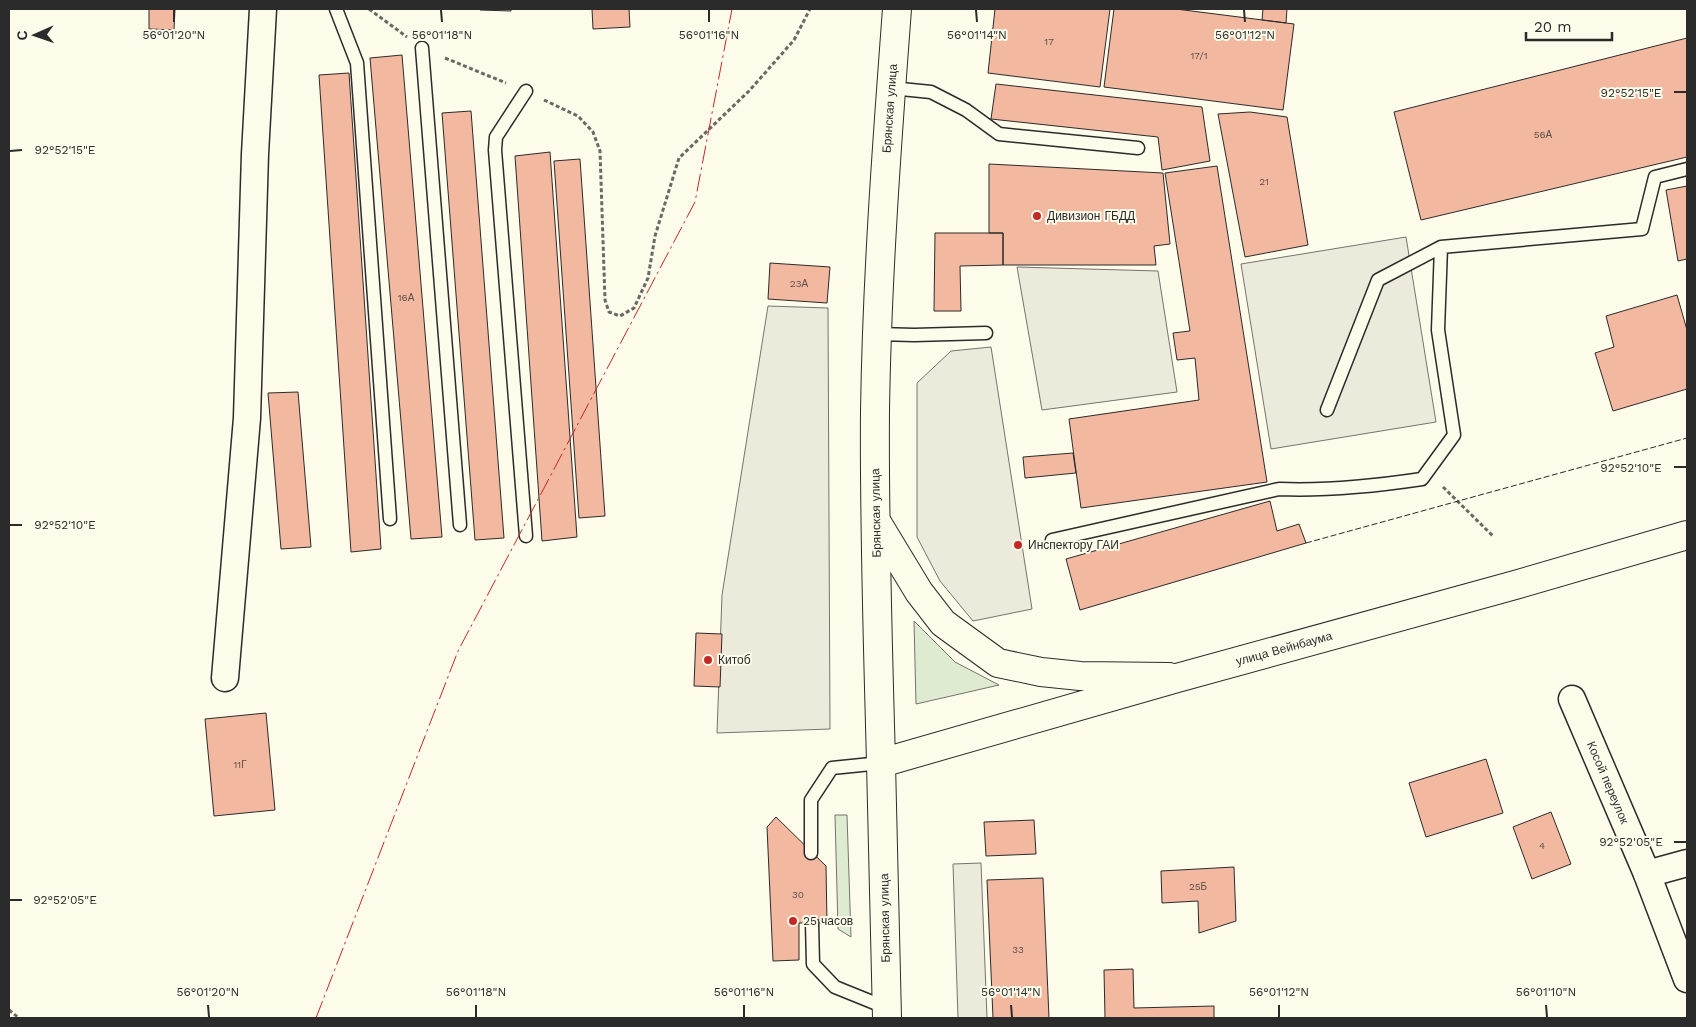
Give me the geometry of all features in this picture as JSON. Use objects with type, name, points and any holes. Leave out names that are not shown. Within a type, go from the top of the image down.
[{"type":"main road","name":"Брянская улица","points":[[887,1013],[875,520],[875,409],[880,264],[896,9]]},
{"type":"main road","points":[[875,520],[918,592],[943,623],[998,662],[1041,672],[1080,676],[1177,678]]},
{"type":"main road","name":"улица Вейнбаума","points":[[881,764],[1177,678],[1515,585],[1687,535]]},
{"type":"street","points":[[225,678],[247,418],[255,154],[263,9]]},
{"type":"street","name":"Косой переулок","points":[[1572,699],[1647,874],[1687,979]]},
{"type":"street","points":[[1647,874],[1687,863]]},
{"type":"lane","points":[[336,9],[357,63],[390,519]]},
{"type":"lane","points":[[422,48],[460,525]]},
{"type":"lane","points":[[891,88],[931,92],[966,110],[999,134],[1138,148]]},
{"type":"lane","points":[[526,91],[496,137],[495,150],[526,536]]},
{"type":"lane","points":[[1326,410],[1378,280],[1441,247],[1642,229],[1655,177],[1687,169]]},
{"type":"lane","points":[[1052,540],[1279,489],[1306,490],[1381,485],[1422,479],[1454,435],[1438,330],[1441,247]]},
{"type":"lane","points":[[878,334],[986,333]]},
{"type":"lane","points":[[811,853],[811,800],[832,768],[881,764]]},
{"type":"lane","points":[[812,923],[812,964],[836,987],[887,1013]]},
{"type":"path","points":[[369,9],[422,48],[526,91],[578,116],[593,132],[600,151],[605,300],[609,312],[620,316],[634,308],[648,278],[655,236],[679,158],[749,91],[794,40],[810,9]]},
{"type":"path","points":[[1439,483],[1494,537]]},
{"type":"path","points":[[9,1010],[19,1018]]},
{"type":"green space","points":[[914,621],[955,662],[999,685],[916,704]]},
{"type":"green space","points":[[835,815],[847,815],[851,937],[838,929]]},
{"type":"shaded area","points":[[1406,237],[1436,422],[1271,449],[1241,264]]},
{"type":"shaded area","points":[[1017,267],[1158,271],[1177,392],[1042,410]]},
{"type":"shaded area","points":[[768,306],[828,308],[830,729],[717,733],[722,595]]},
{"type":"shaded area","points":[[991,347],[1032,609],[973,621],[940,581],[917,537],[917,383],[951,351]]},
{"type":"shaded area","points":[[981,863],[987,1018],[958,1018],[953,864]]},
{"type":"building","points":[[149,9],[175,9],[174,30],[149,29]]},
{"type":"building","points":[[511,9],[511,11],[480,10]]},
{"type":"building","points":[[592,9],[629,9],[630,27],[593,29]]},
{"type":"building","points":[[995,9],[1110,9],[1100,87],[988,73]]},
{"type":"building","points":[[1114,9],[1176,9],[1294,24],[1283,110],[1104,87]]},
{"type":"building","points":[[1263,9],[1287,9],[1286,23],[1262,20]]},
{"type":"building","points":[[1687,38],[1687,157],[1421,220],[1394,112]]},
{"type":"building","points":[[402,55],[442,537],[411,539],[370,58]]},
{"type":"building","points":[[349,73],[381,549],[351,552],[319,75]]},
{"type":"building","points":[[996,84],[1202,107],[1210,161],[1162,170],[1158,137],[991,119]]},
{"type":"building","points":[[471,111],[504,538],[475,540],[442,113]]},
{"type":"building","points":[[1250,112],[1287,117],[1308,245],[1245,257],[1218,114]]},
{"type":"building","points":[[550,152],[577,537],[542,541],[515,156]]},
{"type":"building","points":[[580,159],[605,516],[579,518],[554,161]]},
{"type":"building","points":[[989,164],[1163,173],[1170,244],[1154,246],[1156,265],[1003,265],[1003,233],[989,233]]},
{"type":"building","points":[[1217,166],[1267,482],[1081,508],[1069,419],[1199,400],[1195,358],[1177,360],[1173,333],[1190,331],[1165,173]]},
{"type":"building","points":[[1687,186],[1687,259],[1678,261],[1666,190]]},
{"type":"building","points":[[935,233],[1003,233],[1003,265],[960,266],[961,311],[934,311]]},
{"type":"building","points":[[770,263],[830,267],[827,303],[768,299]]},
{"type":"building","points":[[1677,295],[1687,330],[1687,389],[1613,411],[1595,353],[1614,347],[1606,316]]},
{"type":"building","points":[[298,392],[311,547],[281,549],[268,393]]},
{"type":"building","points":[[1073,453],[1076,473],[1025,478],[1023,457]]},
{"type":"building","points":[[1270,501],[1277,531],[1299,524],[1306,543],[1080,610],[1066,559]]},
{"type":"building","name":"Китоб","points":[[696,633],[722,634],[720,687],[694,686]]},
{"type":"building","points":[[266,713],[275,810],[214,816],[205,719]]},
{"type":"building","points":[[1486,759],[1503,813],[1426,837],[1409,783]]},
{"type":"building","points":[[1551,812],[1571,864],[1532,879],[1513,827]]},
{"type":"building","points":[[776,817],[826,866],[827,923],[799,923],[799,960],[773,961],[767,827]]},
{"type":"building","points":[[1034,820],[1036,854],[986,856],[984,822]]},
{"type":"building","points":[[1234,867],[1236,921],[1199,933],[1198,901],[1162,903],[1161,871]]},
{"type":"building","points":[[1043,878],[1049,1018],[993,1018],[987,880]]},
{"type":"building","points":[[1133,969],[1134,1008],[1214,1006],[1214,1018],[1105,1018],[1104,970]]},
{"type":"fence","points":[[1306,543],[1687,438]]},
{"type":"power","points":[[316,1018],[458,651],[695,202],[732,9]]},
{"type":"place","name":"Дивизион ГБДД","points":[[1037,216]]},
{"type":"place","name":"Инспектору ГАИ","points":[[1018,545]]},
{"type":"place","name":"Китоб","points":[[708,660]]},
{"type":"place","name":"25 часов","points":[[793,921]]}]
